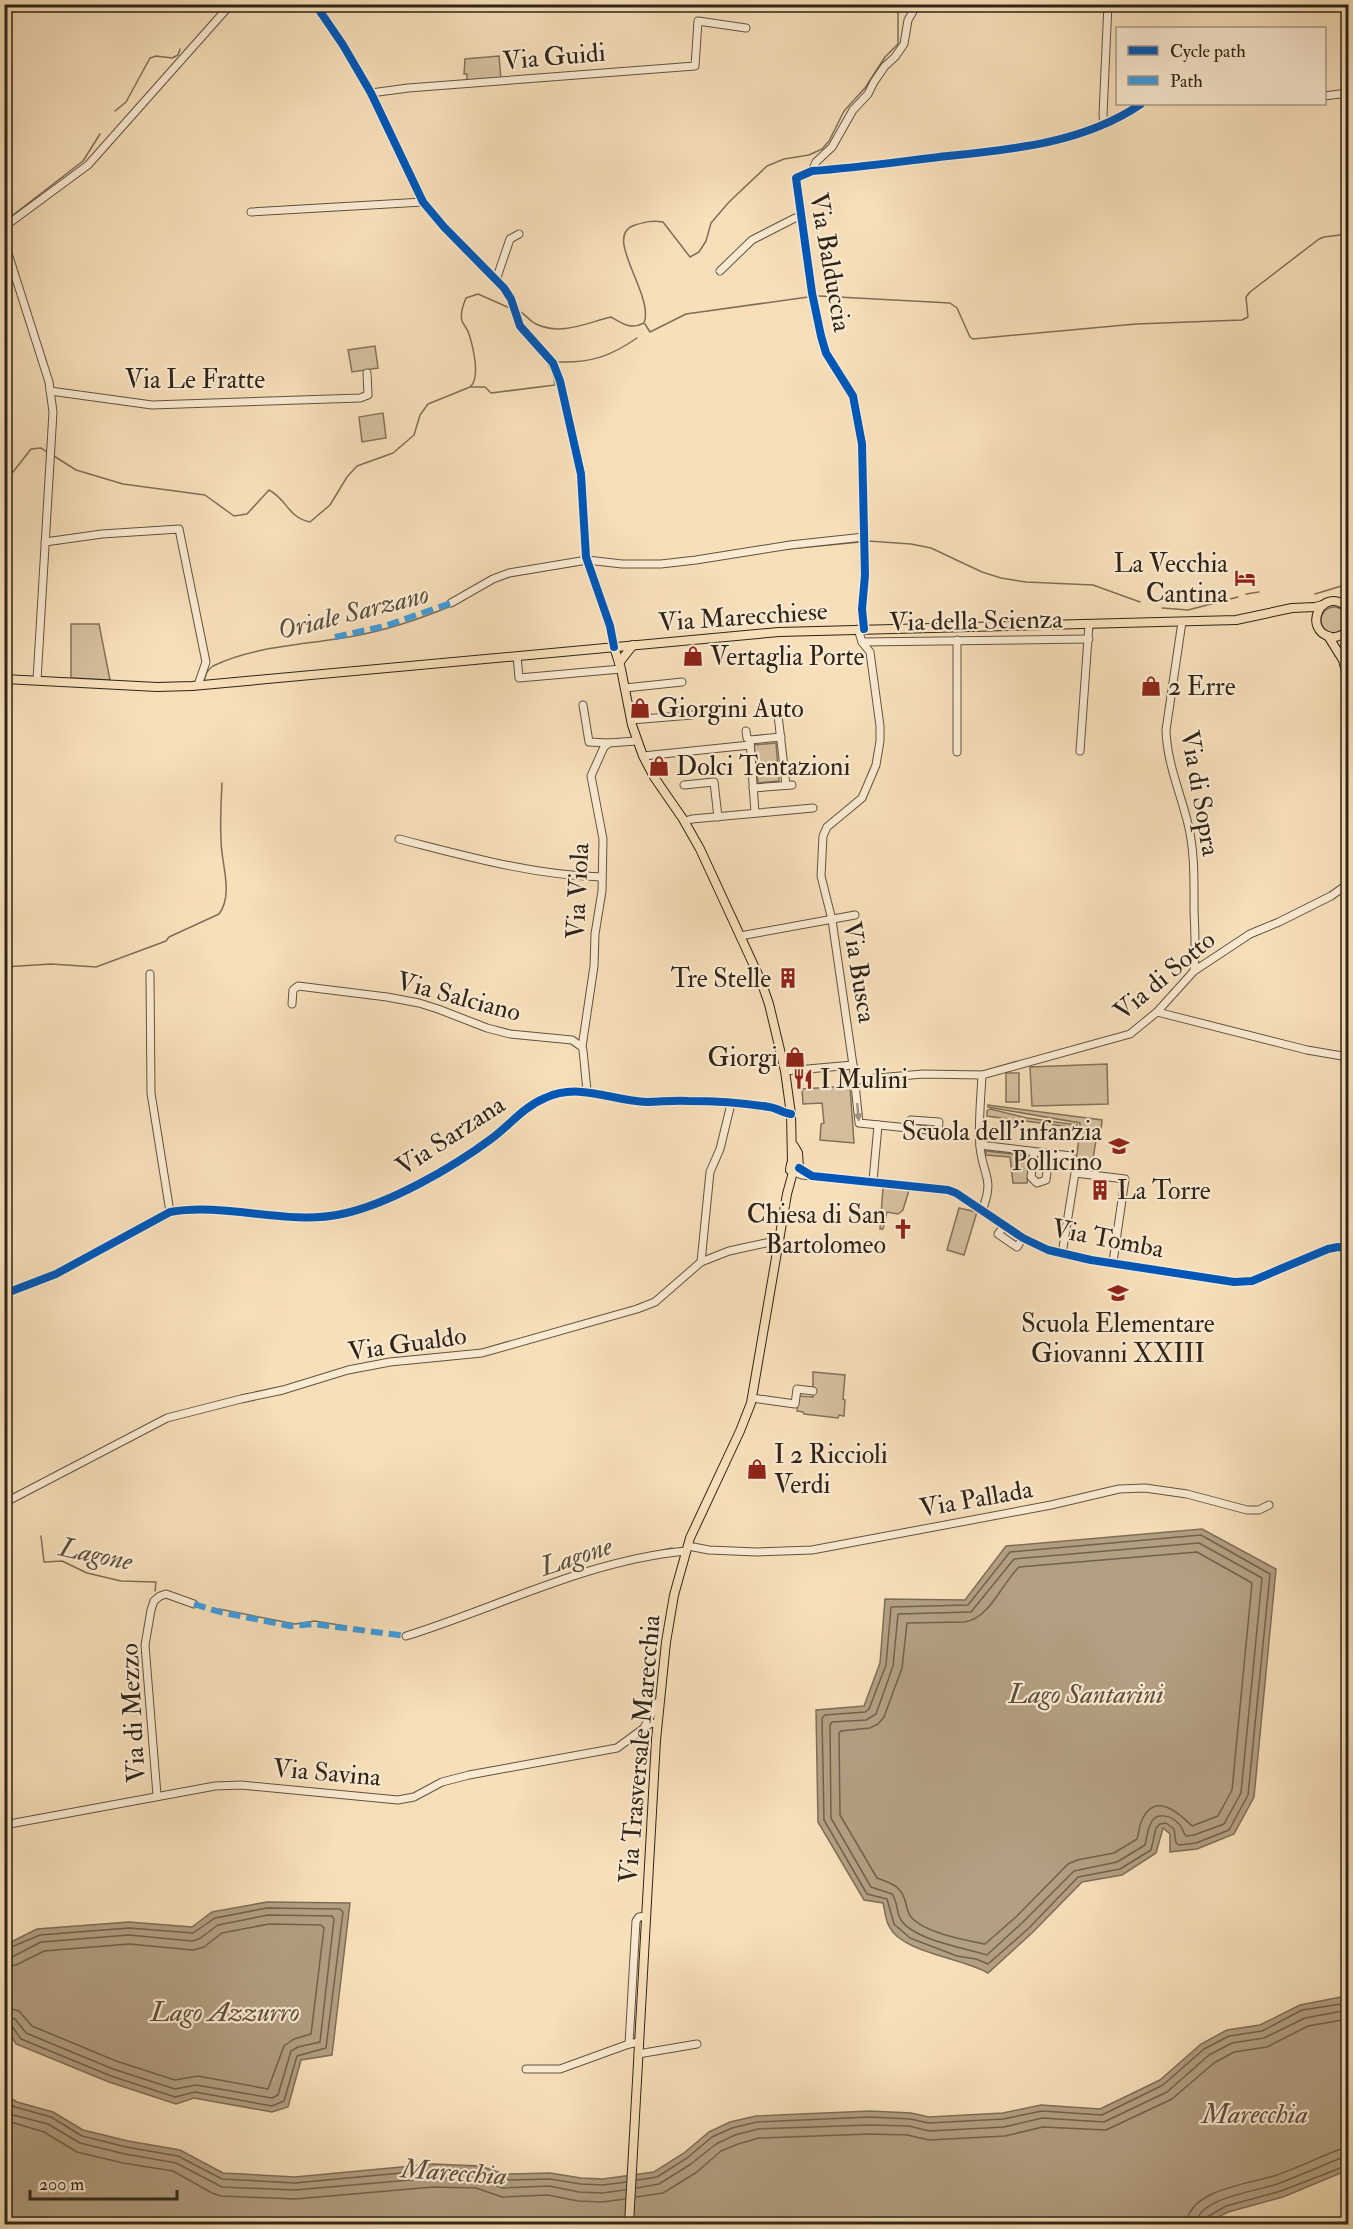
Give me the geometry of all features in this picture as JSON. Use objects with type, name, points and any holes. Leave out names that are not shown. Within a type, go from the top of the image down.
[{"type":"main road","name":"Via Marecchiese","points":[[4,678],[157,687],[198,686],[778,632],[1236,620],[1338,601]]},
{"type":"main road","points":[[1338,601],[1348,608]]},
{"type":"main road","points":[[1316,622],[1317,612],[1323,605]]},
{"type":"main road","points":[[1292,608],[1305,612],[1328,636],[1334,637],[1347,632],[1343,660]]},
{"type":"main road","points":[[1328,636],[1343,660],[1348,681]]},
{"type":"main road","points":[[620,666],[633,645]]},
{"type":"main road","points":[[614,646],[636,741],[654,777],[685,821],[700,849],[761,981],[769,1004],[785,1071],[791,1114]]},
{"type":"main road","name":"Via Trasversale Marecchia","points":[[629,2224],[659,1699],[674,1595],[687,1548],[740,1431],[752,1398],[787,1194],[798,1153],[791,1136],[791,1114]]},
{"type":"street","points":[[4,227],[88,165],[231,4]]},
{"type":"street","points":[[315,4],[343,45],[371,93],[423,202],[496,280],[511,299],[520,326],[553,363],[560,381],[581,474],[587,560],[610,626],[614,646]]},
{"type":"street","points":[[812,171],[816,162],[832,147],[853,110],[868,94],[874,82],[904,44],[908,20],[920,4]]},
{"type":"street","points":[[1104,123],[1108,4]]},
{"type":"street","name":"Via Guidi","points":[[371,93],[408,88],[695,66],[698,21],[746,28]]},
{"type":"street","points":[[1326,96],[1348,93]]},
{"type":"street","name":"Via Balduccia","points":[[861,629],[865,575],[862,444],[854,403],[848,386],[826,353],[821,336],[812,293],[796,178],[812,171],[1002,151],[1055,140],[1113,121],[1139,105]]},
{"type":"street","points":[[252,212],[423,202]]},
{"type":"street","points":[[720,271],[752,240],[795,218],[802,218]]},
{"type":"street","points":[[496,280],[510,239],[519,234]]},
{"type":"street","points":[[4,241],[50,391],[53,412],[37,680]]},
{"type":"street","name":"Via Le Fratte","points":[[50,391],[152,405],[360,398],[368,396],[367,373]]},
{"type":"street","points":[[45,542],[102,534],[179,529],[206,662],[198,686]]},
{"type":"street","points":[[451,603],[493,579],[509,573],[587,560],[622,564],[661,564],[790,545],[864,537]]},
{"type":"street","points":[[1338,601],[1348,601]]},
{"type":"street","name":"Via di Sopra","points":[[1182,622],[1166,730],[1173,776],[1191,838],[1194,971]]},
{"type":"street","name":"Via della Scienza","points":[[1080,751],[1089,624]]},
{"type":"street","name":"Via Busca","points":[[861,629],[862,642],[870,652],[880,741],[876,765],[862,798],[832,822],[823,836],[821,876],[832,920],[859,1123],[878,1125]]},
{"type":"street","name":"Via della Scienza","points":[[862,642],[1089,639]]},
{"type":"street","points":[[957,640],[957,752]]},
{"type":"street","points":[[517,656],[519,678],[620,666]]},
{"type":"street","points":[[625,688],[682,682]]},
{"type":"street","points":[[583,705],[589,742],[636,741]]},
{"type":"street","points":[[753,788],[789,785],[778,715]]},
{"type":"street","points":[[631,720],[692,716]]},
{"type":"street","points":[[746,731],[750,743],[755,813]]},
{"type":"street","points":[[643,756],[781,737]]},
{"type":"street","name":"Via Viola","points":[[582,1047],[602,891],[603,839],[591,776],[599,754],[609,743]]},
{"type":"street","points":[[684,785],[714,783],[718,817]]},
{"type":"street","points":[[685,821],[813,808]]},
{"type":"street","points":[[399,839],[490,862],[551,874],[601,877]]},
{"type":"street","name":"Via di Sotto","points":[[982,1075],[1130,1034],[1157,1012],[1194,971],[1250,934],[1331,896],[1348,884]]},
{"type":"street","points":[[740,936],[855,915]]},
{"type":"street","points":[[150,974],[151,1093],[170,1212]]},
{"type":"street","name":"Via Salciano","points":[[292,1004],[293,990],[298,986],[387,997],[438,1008],[487,1028],[522,1036],[572,1040],[582,1047]]},
{"type":"street","points":[[1157,1012],[1306,1050],[1348,1057]]},
{"type":"street","points":[[582,1047],[586,1091]]},
{"type":"street","points":[[785,1071],[853,1065]]},
{"type":"street","points":[[855,1080],[922,1074],[982,1075],[981,1145],[989,1178],[987,1198],[982,1211]]},
{"type":"street","name":"Via Sarzana","points":[[4,1294],[49,1278],[170,1212],[187,1209],[215,1210],[287,1217],[341,1214],[410,1190],[492,1139],[543,1098],[559,1093],[586,1091],[645,1102],[688,1101],[768,1107],[791,1114]]},
{"type":"street","points":[[701,1262],[710,1172],[720,1149],[731,1104]]},
{"type":"street","points":[[873,1181],[878,1125],[911,1128]]},
{"type":"street","points":[[981,1145],[1071,1156]]},
{"type":"street","points":[[1034,1152],[1031,1177],[1037,1183],[1046,1180],[1049,1154]]},
{"type":"street","name":"Via Tomba","points":[[794,1168],[812,1176],[948,1190],[1023,1238],[1041,1248],[1062,1254],[1240,1282],[1252,1281],[1328,1249],[1338,1247],[1348,1249]]},
{"type":"street","points":[[1062,1254],[1075,1173],[1125,1179],[1113,1262]]},
{"type":"street","name":"Via Tomba","points":[[1004,1226],[998,1234],[1017,1247],[1023,1238]]},
{"type":"street","name":"Via Gualdo","points":[[4,1503],[167,1418],[283,1390],[359,1368],[390,1362],[483,1353],[637,1309],[656,1302],[701,1262],[729,1251],[780,1240]]},
{"type":"street","points":[[752,1398],[795,1404],[797,1389],[813,1392]]},
{"type":"street","name":"Via Pallada","points":[[687,1548],[746,1551],[812,1550],[1052,1505],[1119,1489],[1145,1488],[1187,1494],[1247,1510],[1259,1510],[1269,1504]]},
{"type":"street","points":[[406,1636],[598,1568],[687,1548]]},
{"type":"street","name":"Via di Mezzo","points":[[158,1795],[145,1645],[151,1610],[154,1601],[166,1594],[194,1604]]},
{"type":"street","name":"Via Savina","points":[[638,1734],[648,1723],[659,1699]]},
{"type":"street","name":"Via Savina","points":[[4,1825],[215,1786],[242,1785],[398,1800],[414,1797],[442,1782],[469,1775],[617,1748],[638,1734],[657,1727]]},
{"type":"street","name":"Via Trasversale Marecchia","points":[[629,2044],[636,1921],[639,1917],[646,1916]]},
{"type":"street","points":[[526,2069],[560,2069],[639,2042]]},
{"type":"street","points":[[638,2054],[697,2044]]},
{"type":"shaded area","points":[[499,56],[501,79],[467,81],[467,74],[464,74],[465,59]]},
{"type":"shaded area","points":[[375,346],[378,368],[352,372],[348,350]]},
{"type":"shaded area","points":[[383,413],[386,438],[362,442],[359,417]]},
{"type":"shaded area","points":[[1334,607],[1343,611],[1347,620],[1343,629],[1334,633],[1325,629],[1321,620],[1325,611]]},
{"type":"shaded area","points":[[71,624],[99,624],[110,680],[71,678]]},
{"type":"shaded area","points":[[776,743],[779,781],[758,783],[754,745]]},
{"type":"shaded area","points":[[1107,1064],[1108,1104],[1032,1106],[1030,1067]]},
{"type":"shaded area","points":[[1006,1073],[1019,1073],[1019,1102],[1006,1102]]},
{"type":"shaded area","points":[[850,1086],[854,1143],[820,1140],[821,1124],[824,1123],[822,1103],[803,1104],[802,1089]]},
{"type":"shaded area","points":[[988,1105],[1102,1120],[1101,1131],[1080,1128],[1080,1123],[988,1107]]},
{"type":"shaded area","points":[[990,1109],[1027,1118],[1077,1125],[1077,1128],[987,1116],[987,1111]]},
{"type":"shaded area","points":[[1080,1130],[1097,1133],[1091,1172],[1075,1169]]},
{"type":"shaded area","points":[[986,1151],[1030,1156],[1027,1183],[1013,1183],[1010,1157],[986,1155]]},
{"type":"shaded area","points":[[883,1188],[909,1190],[903,1210],[898,1214],[887,1212],[883,1229],[880,1229]]},
{"type":"shaded area","points":[[959,1208],[977,1212],[964,1255],[947,1250]]},
{"type":"shaded area","points":[[813,1372],[845,1375],[844,1416],[839,1415],[838,1418],[797,1411],[799,1396],[813,1397]]},
{"type":"water","name":"Lago Santarini","points":[[1202,1529],[1276,1569],[1254,1797],[1234,1834],[1197,1849],[1170,1852],[1170,1834],[1163,1828],[1156,1853],[1122,1875],[1082,1882],[1033,1932],[988,1973],[906,1943],[896,1935],[888,1923],[883,1903],[864,1900],[818,1822],[816,1710],[864,1706],[880,1663],[885,1599],[965,1600],[1006,1546]]},
{"type":"water","name":"Lago Azzurro","points":[[267,1902],[350,1903],[332,2055],[301,2060],[288,2107],[272,2112],[194,2098],[176,2104],[109,2082],[16,2044],[5,2025],[5,1945],[37,1929],[129,1922],[192,1927],[212,1912]]},
{"type":"water","name":"Marecchia","points":[[1348,1997],[1348,2170],[1283,2197],[1228,2212],[1205,2224],[5,2224],[4,2094],[17,2102],[53,2112],[83,2130],[180,2150],[223,2173],[295,2177],[433,2164],[480,2166],[504,2174],[550,2173],[603,2179],[654,2172],[684,2153],[709,2132],[730,2122],[756,2116],[870,2111],[911,2113],[929,2117],[1003,2113],[1041,2105],[1100,2109],[1160,2080],[1201,2044],[1227,2030],[1260,2025],[1300,2005]]},
{"type":"waterway","points":[[517,310],[536,324],[555,329],[574,327],[611,317],[631,326],[644,323],[645,311],[642,297],[626,253],[624,241],[626,231],[642,223],[663,222],[690,257],[699,252],[706,241],[711,223],[729,202],[767,166],[784,159],[809,155],[822,149],[829,141],[844,111],[865,88],[885,57],[898,44],[898,13],[904,4]]},
{"type":"waterway","points":[[115,111],[126,102],[150,58],[156,56],[172,58],[178,55],[180,49]]},
{"type":"waterway","points":[[4,222],[83,161],[100,134]]},
{"type":"waterway","points":[[819,296],[950,303],[957,308],[973,339],[1136,324],[1242,320],[1248,317],[1246,297],[1250,292],[1319,239],[1348,234]]},
{"type":"waterway","points":[[54,456],[76,470],[123,484],[205,495],[234,516],[247,514],[269,490],[302,520],[310,522],[330,505],[347,477],[357,466],[393,453],[414,435],[420,415],[428,404],[470,387],[473,383],[476,370],[474,354],[468,332],[461,318],[466,298],[478,294],[512,309]]},
{"type":"waterway","points":[[645,324],[650,332],[686,314],[808,297]]},
{"type":"waterway","points":[[559,362],[591,360],[637,338]]},
{"type":"waterway","points":[[471,387],[485,387],[491,393],[555,385],[548,365]]},
{"type":"waterway","points":[[4,471],[13,472],[31,449],[41,448],[47,452]]},
{"type":"waterway","name":"Oriale Sarzano","points":[[868,541],[931,548],[982,572],[1001,578],[1026,582],[1093,585],[1140,602]]},
{"type":"waterway","name":"Oriale Sarzano","points":[[777,550],[860,542]]},
{"type":"waterway","name":"Oriale Sarzano","points":[[506,577],[585,564]]},
{"type":"waterway","name":"Oriale Sarzano","points":[[1315,594],[1348,584]]},
{"type":"waterway","name":"Oriale Sarzano","points":[[1246,594],[1259,592]]},
{"type":"waterway","name":"Oriale Sarzano","points":[[456,604],[470,596]]},
{"type":"waterway","name":"Oriale Sarzano","points":[[1162,608],[1188,610],[1238,597]]},
{"type":"waterway","name":"Oriale Sarzano","points":[[204,681],[209,669],[230,659],[282,646],[366,634],[403,624],[451,606]]},
{"type":"waterway","name":"Oriale Sarzano","points":[[4,967],[51,964],[96,967],[166,941],[169,937],[219,914],[226,897],[221,840],[222,783]]},
{"type":"waterway","name":"Lagone","points":[[41,1536],[44,1562],[62,1561],[87,1573],[121,1581],[156,1582],[155,1591]]},
{"type":"waterway","name":"Lagone","points":[[623,1559],[672,1548]]},
{"type":"waterway","name":"Lagone","points":[[602,1564],[612,1561]]},
{"type":"waterway","name":"Lagone","points":[[219,1609],[295,1624],[315,1621],[345,1626]]},
{"type":"marked path","points":[[335,637],[385,626],[451,603]]},
{"type":"marked path","points":[[194,1604],[220,1612],[290,1626],[314,1624],[406,1636]]},
{"type":"cycle path","points":[[315,4],[343,45],[371,93],[423,202],[444,227],[504,288],[511,299],[520,326],[553,363],[560,381],[581,474],[586,557],[610,626],[614,647]]},
{"type":"cycle path","points":[[864,629],[862,444],[853,396],[826,353],[821,336],[812,293],[796,178],[812,171],[1018,148],[1044,143],[1095,128],[1139,105]]},
{"type":"cycle path","points":[[4,1294],[56,1274],[170,1212],[213,1210],[321,1217],[342,1214],[380,1202],[420,1184],[458,1162],[491,1139],[530,1106],[558,1094],[583,1092],[647,1102],[739,1103],[772,1108],[791,1114]]},
{"type":"cycle path","points":[[799,1168],[812,1176],[948,1190],[1023,1238],[1048,1250],[1091,1260],[1234,1282],[1252,1281],[1328,1249],[1338,1247],[1348,1249]]},
{"type":"place","name":"La Vecchia Cantina","points":[[1245,578]]},
{"type":"place","name":"Vertaglia Porte","points":[[693,656]]},
{"type":"place","name":"2 Erre","points":[[1151,686]]},
{"type":"place","name":"Giorgini Auto","points":[[640,708]]},
{"type":"place","name":"Dolci Tentazioni","points":[[659,766]]},
{"type":"place","name":"Tre Stelle","points":[[788,978]]},
{"type":"place","name":"Giorgi","points":[[795,1057]]},
{"type":"place","name":"I Mulini","points":[[803,1079]]},
{"type":"place","name":"Scuola dell'infanzia Pollicino","points":[[1119,1146]]},
{"type":"place","name":"La Torre","points":[[1100,1190]]},
{"type":"place","name":"Chiesa di San Bartolomeo","points":[[903,1229]]},
{"type":"place","name":"Scuola Elementare Giovanni XXIII","points":[[1118,1293]]},
{"type":"place","name":"I 2 Riccioli Verdi","points":[[757,1469]]}]
